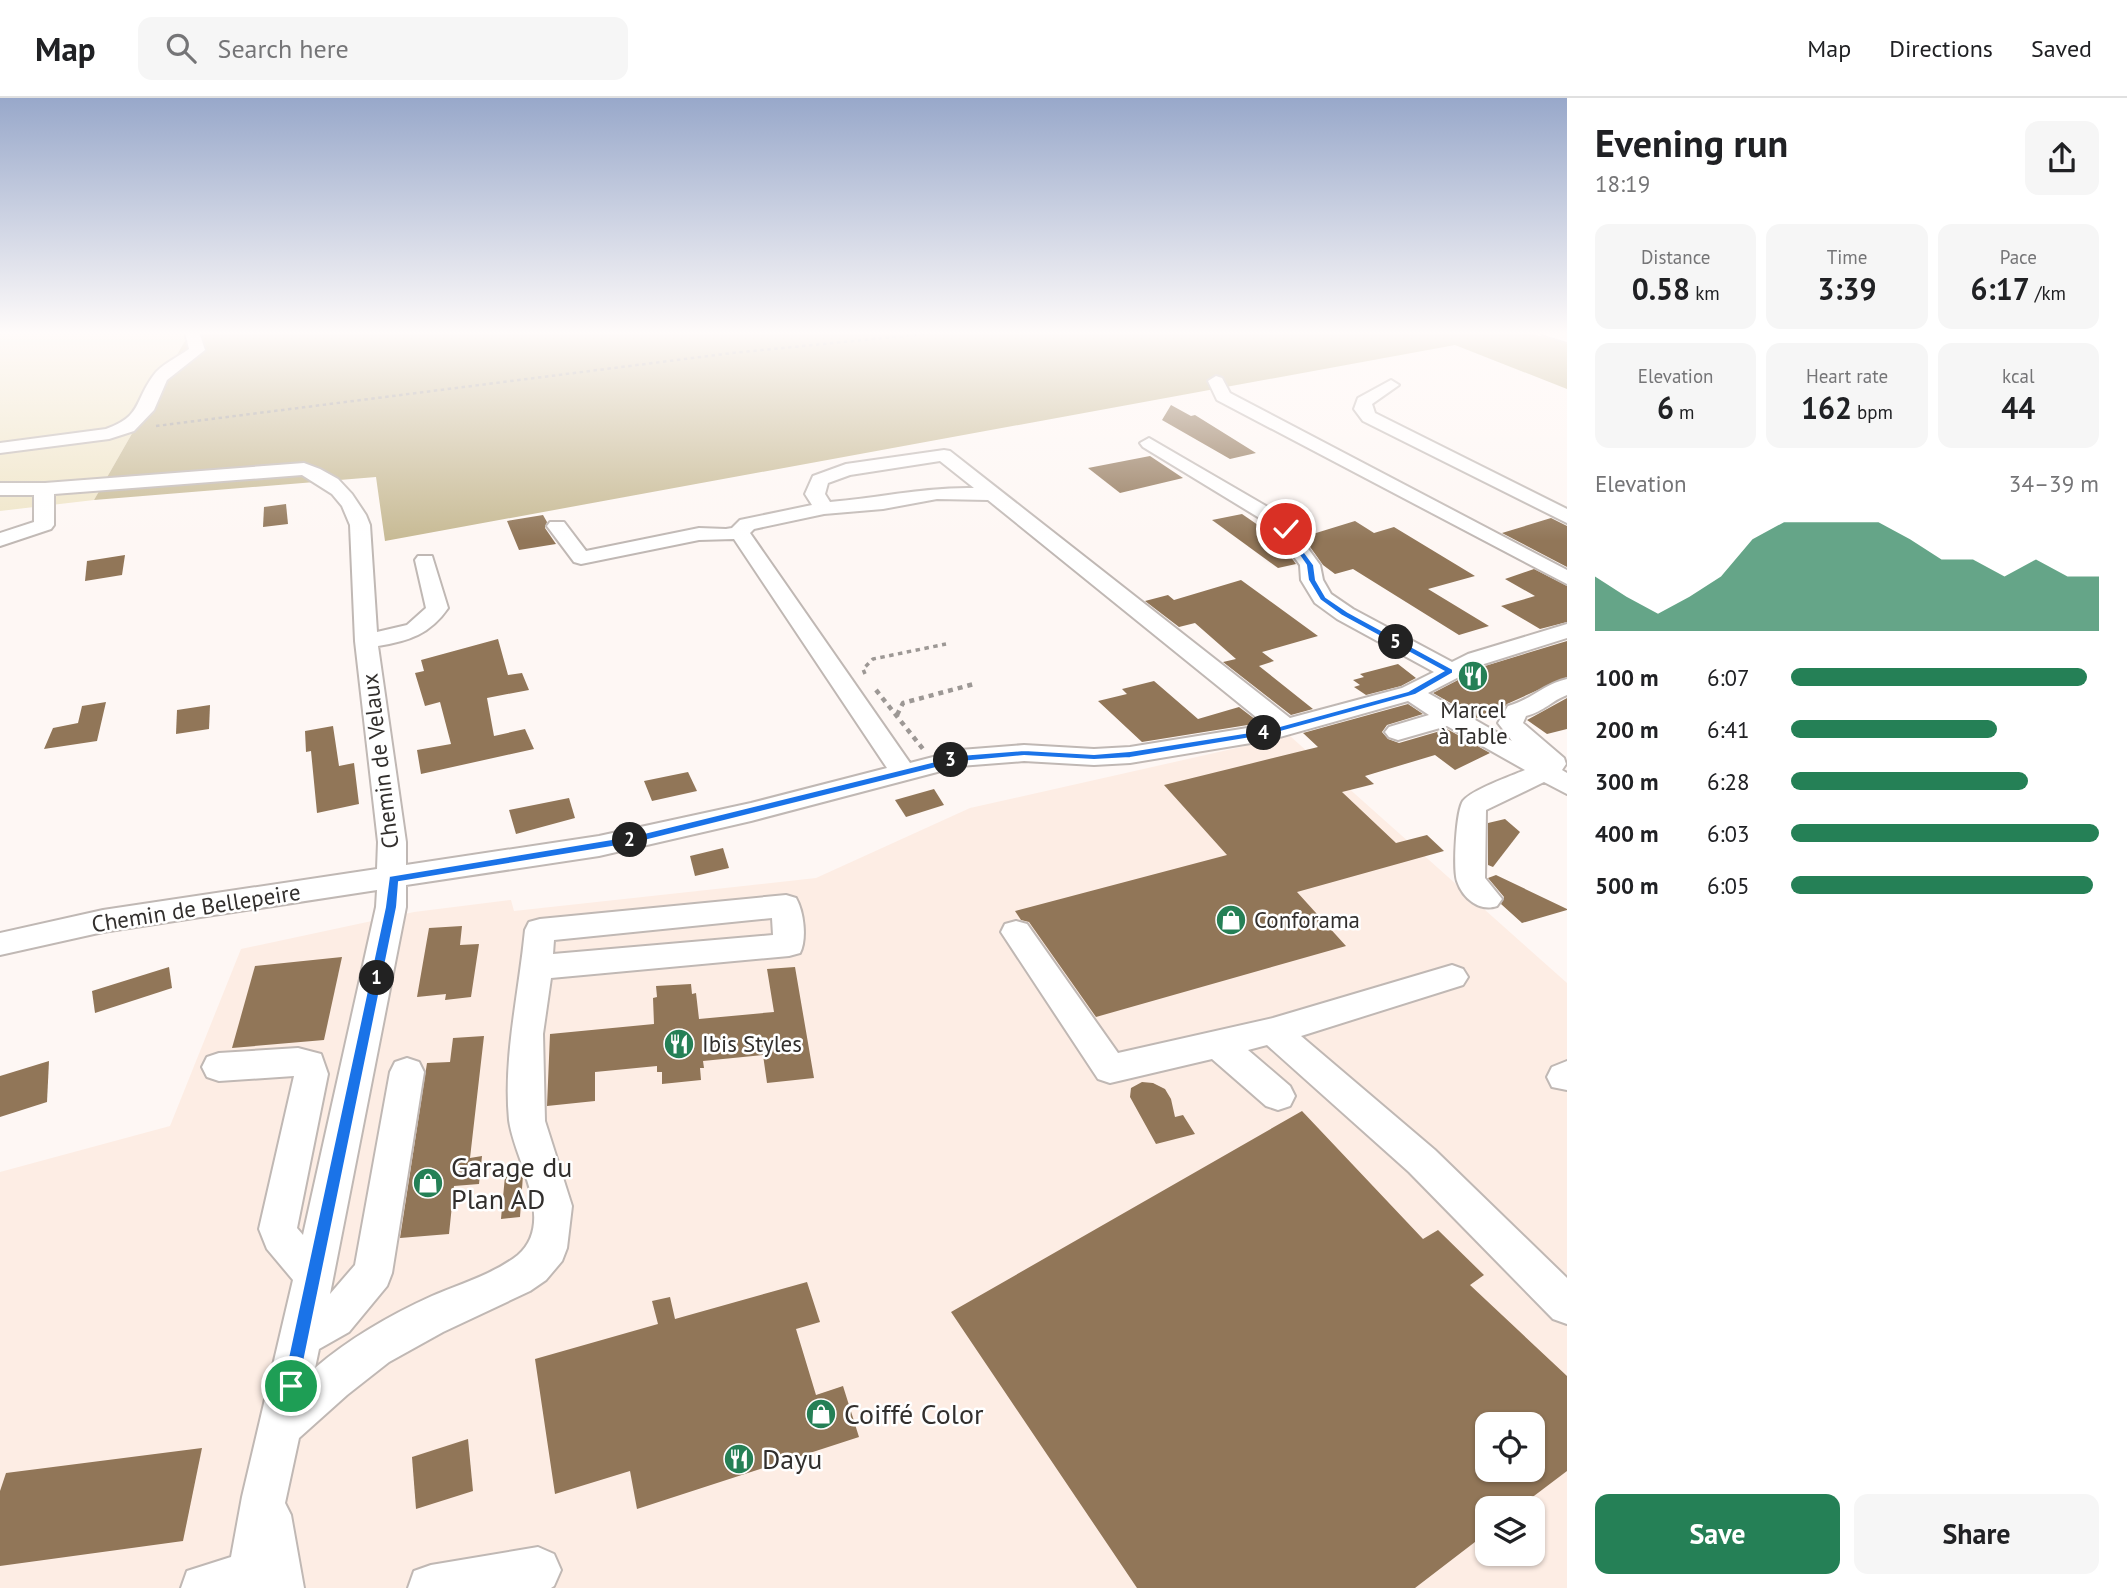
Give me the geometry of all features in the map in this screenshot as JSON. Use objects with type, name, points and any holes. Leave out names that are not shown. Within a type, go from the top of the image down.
[{"type":"street","points":[[0,448],[109,434],[128,427],[145,410],[149,402]]},
{"type":"street","points":[[1233,402],[1567,578]]},
{"type":"street","points":[[1365,402],[1363,410],[1369,417],[1567,517]]},
{"type":"street","points":[[1149,443],[1278,521],[1308,561],[1312,580],[1323,598],[1345,614],[1450,671]]},
{"type":"street","points":[[824,508],[815,494],[820,480],[846,470],[944,455],[1286,728]]},
{"type":"street","name":"Chemin de Velaux","points":[[0,489],[45,489],[304,469],[322,475],[339,490],[357,514],[360,525],[366,641],[392,842],[391,907],[301,1337],[264,1497],[260,1583]]},
{"type":"street","points":[[0,540],[44,525],[42,506],[45,489]]},
{"type":"street","points":[[557,526],[581,558],[699,534],[726,535],[739,532],[747,524],[824,508],[883,503],[937,492],[992,494]]},
{"type":"street","points":[[739,532],[903,772]]},
{"type":"street","points":[[366,641],[410,633],[428,622],[437,608],[425,560]]},
{"type":"street","name":"Chemin de Bellepeire","points":[[0,944],[103,921],[393,879],[650,836],[934,764],[995,754],[1094,757],[1130,755],[1286,728],[1411,693],[1476,659],[1567,631]]},
{"type":"street","points":[[1556,777],[1551,758],[1516,731],[1510,723],[1517,711],[1545,701],[1548,694],[1567,686]]},
{"type":"street","points":[[1411,693],[1447,718],[1556,777]]},
{"type":"street","points":[[1398,733],[1447,718]]},
{"type":"street","points":[[1487,899],[1471,880],[1472,810],[1480,800],[1556,777]]},
{"type":"street","points":[[282,1425],[332,1380],[375,1348],[429,1318],[516,1278],[531,1267],[548,1248],[553,1206],[527,1121],[527,1034],[540,930],[786,906],[789,945],[537,967]]},
{"type":"street","points":[[1016,932],[1110,1069],[1273,1031],[1452,977]]},
{"type":"street","points":[[1273,1031],[1422,1161],[1567,1305]]},
{"type":"street","points":[[1218,1044],[1278,1096]]},
{"type":"street","points":[[219,1067],[298,1062],[309,1065],[311,1073],[278,1229],[280,1237],[314,1275]]},
{"type":"street","points":[[301,1337],[335,1318],[373,1273],[407,1072]]},
{"type":"street","points":[[431,1588],[538,1570]]},
{"type":"street","points":[[204,1588],[260,1583]]},
{"type":"path","points":[[128,427],[155,426],[348,402]]},
{"type":"path","points":[[866,677],[863,669],[873,659],[946,644]]},
{"type":"path","points":[[897,716],[903,704],[974,684]]},
{"type":"path","points":[[874,687],[934,764]]},
{"type":"shaded area","points":[[0,402],[150,402],[94,500],[0,511]]},
{"type":"shaded area","points":[[150,402],[1146,402],[385,541],[376,477],[94,500]]},
{"type":"shaded area","points":[[1290,736],[1567,983],[1567,1588],[0,1588],[0,1172],[170,1126],[241,949],[414,912],[511,900],[514,911],[816,878],[970,808]]},
{"type":"building","points":[[1171,405],[1191,416],[1195,415],[1256,453],[1230,459],[1162,420]]},
{"type":"building","points":[[1150,456],[1183,478],[1120,493],[1088,468]]},
{"type":"building","points":[[286,504],[288,524],[263,527],[264,507]]},
{"type":"building","points":[[1242,514],[1278,539],[1296,564],[1278,568],[1212,520]]},
{"type":"building","points":[[543,515],[547,522],[545,528],[556,544],[519,550],[507,521]]},
{"type":"building","points":[[1551,518],[1567,526],[1567,567],[1502,533]]},
{"type":"building","points":[[1355,521],[1374,533],[1394,527],[1475,576],[1428,589],[1489,626],[1459,635],[1353,569],[1335,574],[1323,565],[1303,537]]},
{"type":"building","points":[[125,555],[122,575],[85,581],[87,561]]},
{"type":"building","points":[[1534,569],[1567,586],[1567,622],[1540,629],[1501,606],[1535,596],[1505,579]]},
{"type":"building","points":[[1241,580],[1318,636],[1262,652],[1274,661],[1259,666],[1313,709],[1291,715],[1223,662],[1236,659],[1195,623],[1179,627],[1145,601],[1168,595],[1174,600]]},
{"type":"building","points":[[498,639],[508,675],[522,673],[529,690],[487,698],[494,736],[525,729],[534,749],[421,774],[417,750],[451,744],[440,702],[425,706],[415,673],[424,671],[421,660]]},
{"type":"building","points":[[1567,641],[1567,677],[1507,704],[1504,708],[1477,718],[1433,693],[1485,666]]},
{"type":"building","points":[[1398,664],[1416,678],[1401,686],[1366,695],[1354,687],[1360,685],[1353,680],[1364,677],[1360,674]]},
{"type":"building","points":[[1154,681],[1198,719],[1239,707],[1260,723],[1142,742],[1098,701],[1127,694],[1122,689]]},
{"type":"building","points":[[1567,698],[1567,729],[1547,734],[1527,720]]},
{"type":"building","points":[[106,702],[97,741],[44,749],[53,728],[78,723],[82,706]]},
{"type":"building","points":[[1408,704],[1423,714],[1387,725],[1382,732],[1388,739],[1399,743],[1447,729],[1490,753],[1455,770],[1435,755],[1365,776],[1374,784],[1342,792],[1396,843],[1427,835],[1444,851],[1297,892],[1346,946],[1096,1017],[1029,922],[1021,920],[1015,911],[1227,855],[1164,785],[1318,747],[1303,733]]},
{"type":"building","points":[[210,705],[209,729],[176,734],[177,710]]},
{"type":"building","points":[[333,726],[339,766],[354,763],[359,804],[317,813],[311,751],[306,752],[305,731]]},
{"type":"building","points":[[688,772],[697,791],[652,801],[644,781]]},
{"type":"building","points":[[934,789],[944,805],[906,817],[895,800]]},
{"type":"building","points":[[569,798],[575,818],[516,834],[509,810]]},
{"type":"building","points":[[1505,819],[1520,832],[1493,867],[1488,865],[1488,823]]},
{"type":"building","points":[[723,848],[729,868],[695,876],[690,856]]},
{"type":"building","points":[[1496,875],[1567,910],[1522,923],[1501,904],[1504,897],[1488,878]]},
{"type":"building","points":[[462,926],[460,945],[479,944],[471,997],[445,1000],[446,994],[417,997],[429,928]]},
{"type":"building","points":[[342,957],[324,1040],[232,1048],[255,966]]},
{"type":"building","points":[[169,967],[172,988],[95,1013],[92,991]]},
{"type":"building","name":"Ibis Styles","points":[[795,967],[814,1078],[767,1083],[763,1055],[703,1061],[704,1068],[700,1068],[701,1080],[662,1084],[662,1072],[657,1072],[657,1066],[595,1072],[595,1101],[547,1106],[550,1034],[654,1024],[653,998],[657,997],[656,986],[691,984],[692,994],[696,993],[699,1019],[774,1012],[767,969]]},
{"type":"building","points":[[484,1036],[470,1158],[482,1156],[479,1184],[454,1186],[449,1234],[400,1238],[427,1063],[450,1062],[453,1038]]},
{"type":"building","points":[[49,1061],[47,1102],[0,1117],[0,1076]]},
{"type":"building","points":[[1142,1082],[1153,1083],[1165,1089],[1171,1099],[1175,1117],[1183,1115],[1195,1134],[1156,1144],[1130,1097],[1131,1088]]},
{"type":"building","points":[[1302,1111],[1423,1239],[1438,1230],[1484,1275],[1470,1285],[1567,1376],[1567,1471],[1534,1496],[1475,1496],[1475,1542],[1415,1588],[1137,1588],[951,1312]]},
{"type":"building","points":[[523,1175],[520,1217],[501,1219],[505,1176]]},
{"type":"building","points":[[807,1282],[820,1322],[796,1329],[816,1395],[843,1386],[859,1437],[637,1509],[630,1471],[555,1494],[535,1359],[658,1324],[652,1301],[670,1297],[675,1319]]},
{"type":"building","points":[[468,1439],[473,1491],[416,1509],[412,1457]]},
{"type":"building","points":[[202,1448],[183,1541],[0,1566],[0,1491],[6,1473]]},
{"type":"place","name":"Marcel à Table","points":[[1473,676]]},
{"type":"place","name":"Conforama","points":[[1231,920]]},
{"type":"place","name":"Ibis Styles","points":[[679,1044]]},
{"type":"place","name":"Garage du Plan AD","points":[[428,1183]]},
{"type":"place","name":"Coiffé Color","points":[[821,1414]]},
{"type":"place","name":"Dayu","points":[[739,1459]]},
{"type":"route","points":[[291,1386],[391,907],[393,879],[636,839],[960,758],[1024,753],[1094,757],[1130,755],[1269,732],[1411,693],[1450,671],[1345,614],[1323,598],[1312,580],[1310,565],[1286,529]]}]
